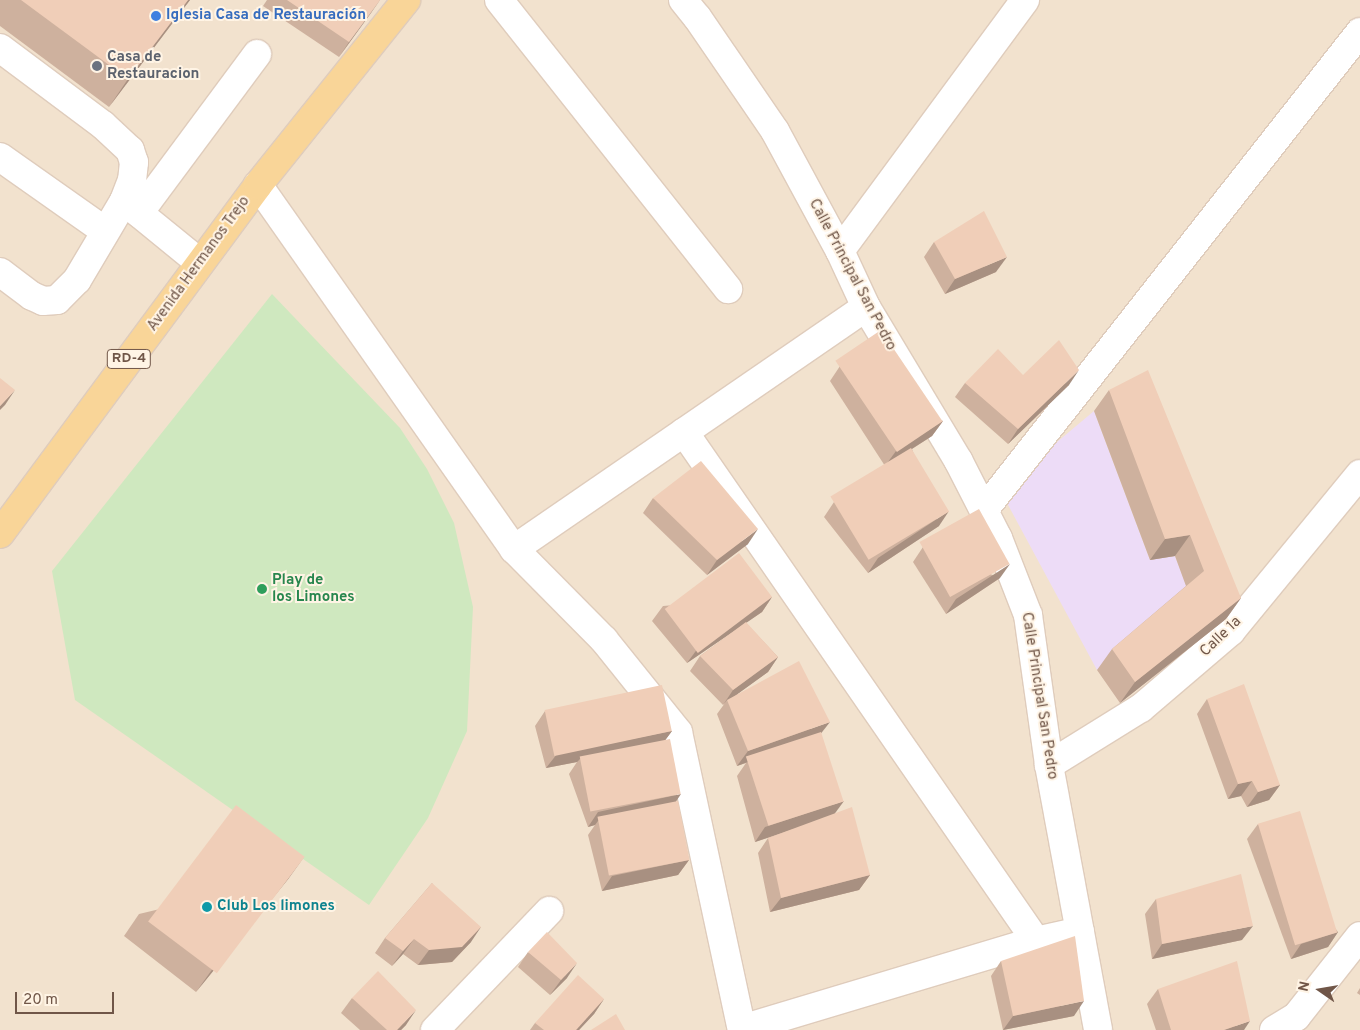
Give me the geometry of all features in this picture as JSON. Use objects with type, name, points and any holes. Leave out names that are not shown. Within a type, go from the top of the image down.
[{"type":"main road","name":"Avenida Hermanos Trejo","points":[[0,534],[258,184],[406,0]]},
{"type":"street","points":[[498,0],[728,289]]},
{"type":"street","name":"Calle Principal San Pedro","points":[[683,0],[698,17],[775,131],[840,251],[866,307],[958,460],[984,510],[1028,615],[1049,765],[1098,1030]]},
{"type":"street","points":[[840,251],[1025,0]]},
{"type":"street","points":[[984,510],[1360,32]]},
{"type":"street","points":[[0,48],[103,125],[130,150],[134,162],[131,207]]},
{"type":"street","points":[[0,272],[32,296],[43,301],[57,300],[77,280],[105,231],[131,207],[257,54]]},
{"type":"street","points":[[0,157],[105,231]]},
{"type":"street","points":[[258,184],[514,549],[604,640],[678,732],[742,1029],[1036,941],[1080,931]]},
{"type":"street","points":[[131,207],[200,263]]},
{"type":"street","points":[[514,549],[866,307]]},
{"type":"street","points":[[684,432],[1036,941]]},
{"type":"street","name":"Calle 1a","points":[[1049,765],[1141,708],[1231,631],[1360,474]]},
{"type":"street","points":[[436,1030],[549,911]]},
{"type":"street","points":[[1274,1030],[1296,1017],[1360,936]]},
{"type":"shaded area","points":[[0,0],[1360,0],[1360,1030],[0,1030]]},
{"type":"shaded area","points":[[1094,411],[1150,560],[1175,556],[1189,593],[1097,670],[1000,490]]},
{"type":"green space","name":"Play de los Limones","points":[[272,294],[400,428],[427,469],[454,523],[473,607],[467,731],[428,818],[369,905],[75,700],[52,571]]},
{"type":"building","points":[[21,0],[188,0],[128,79]]},
{"type":"building","points":[[287,0],[380,0],[349,42]]},
{"type":"building","points":[[984,211],[1007,257],[955,279],[934,242]]},
{"type":"building","points":[[881,330],[943,421],[897,452],[835,361]]},
{"type":"building","points":[[1059,340],[1079,370],[1018,429],[965,383],[998,349],[1023,375]]},
{"type":"building","points":[[1148,370],[1241,598],[1135,682],[1112,649],[1204,571],[1190,535],[1165,539],[1109,390]]},
{"type":"building","points":[[0,378],[15,390],[0,406]]},
{"type":"building","points":[[911,448],[949,511],[869,560],[830,496]]},
{"type":"building","points":[[701,461],[758,529],[717,560],[653,498]]},
{"type":"building","points":[[979,509],[1010,564],[950,597],[920,542]]},
{"type":"building","points":[[739,553],[772,597],[698,653],[665,609]]},
{"type":"building","points":[[746,622],[778,657],[733,690],[700,656]]},
{"type":"building","points":[[799,661],[830,722],[748,751],[727,700]]},
{"type":"building","points":[[1244,684],[1280,785],[1258,792],[1252,781],[1238,784],[1207,699]]},
{"type":"building","points":[[662,685],[672,731],[554,756],[545,710]]},
{"type":"building","points":[[821,732],[844,801],[768,826],[746,756]]},
{"type":"building","points":[[670,739],[681,794],[590,812],[580,757]]},
{"type":"building","points":[[678,801],[689,860],[609,876],[598,817]]},
{"type":"building","name":"Club Los limones","points":[[236,805],[305,857],[217,973],[148,922]]},
{"type":"building","points":[[852,807],[870,875],[781,898],[768,838]]},
{"type":"building","points":[[1300,811],[1337,932],[1295,945],[1258,824]]},
{"type":"building","points":[[1241,874],[1253,926],[1162,944],[1156,899]]},
{"type":"building","points":[[432,883],[481,927],[462,947],[429,950],[414,939],[403,951],[385,938]]},
{"type":"building","points":[[547,932],[577,963],[561,980],[528,952]]},
{"type":"building","points":[[1075,936],[1084,1001],[1013,1016],[1001,961]]},
{"type":"building","points":[[1237,961],[1250,1021],[1224,1030],[1171,1030],[1158,989]]},
{"type":"building","points":[[378,971],[416,1010],[397,1030],[387,1030],[352,998]]},
{"type":"building","points":[[578,975],[604,999],[576,1030],[544,1030],[535,1023]]},
{"type":"building","points":[[616,1014],[625,1030],[591,1030]]},
{"type":"place","name":"Iglesia Casa de Restauración","points":[[156,16]]},
{"type":"place","name":"Casa de Restauracion","points":[[97,66]]},
{"type":"place","name":"Play de los Limones","points":[[262,589]]},
{"type":"place","name":"Club Los limones","points":[[207,907]]}]
